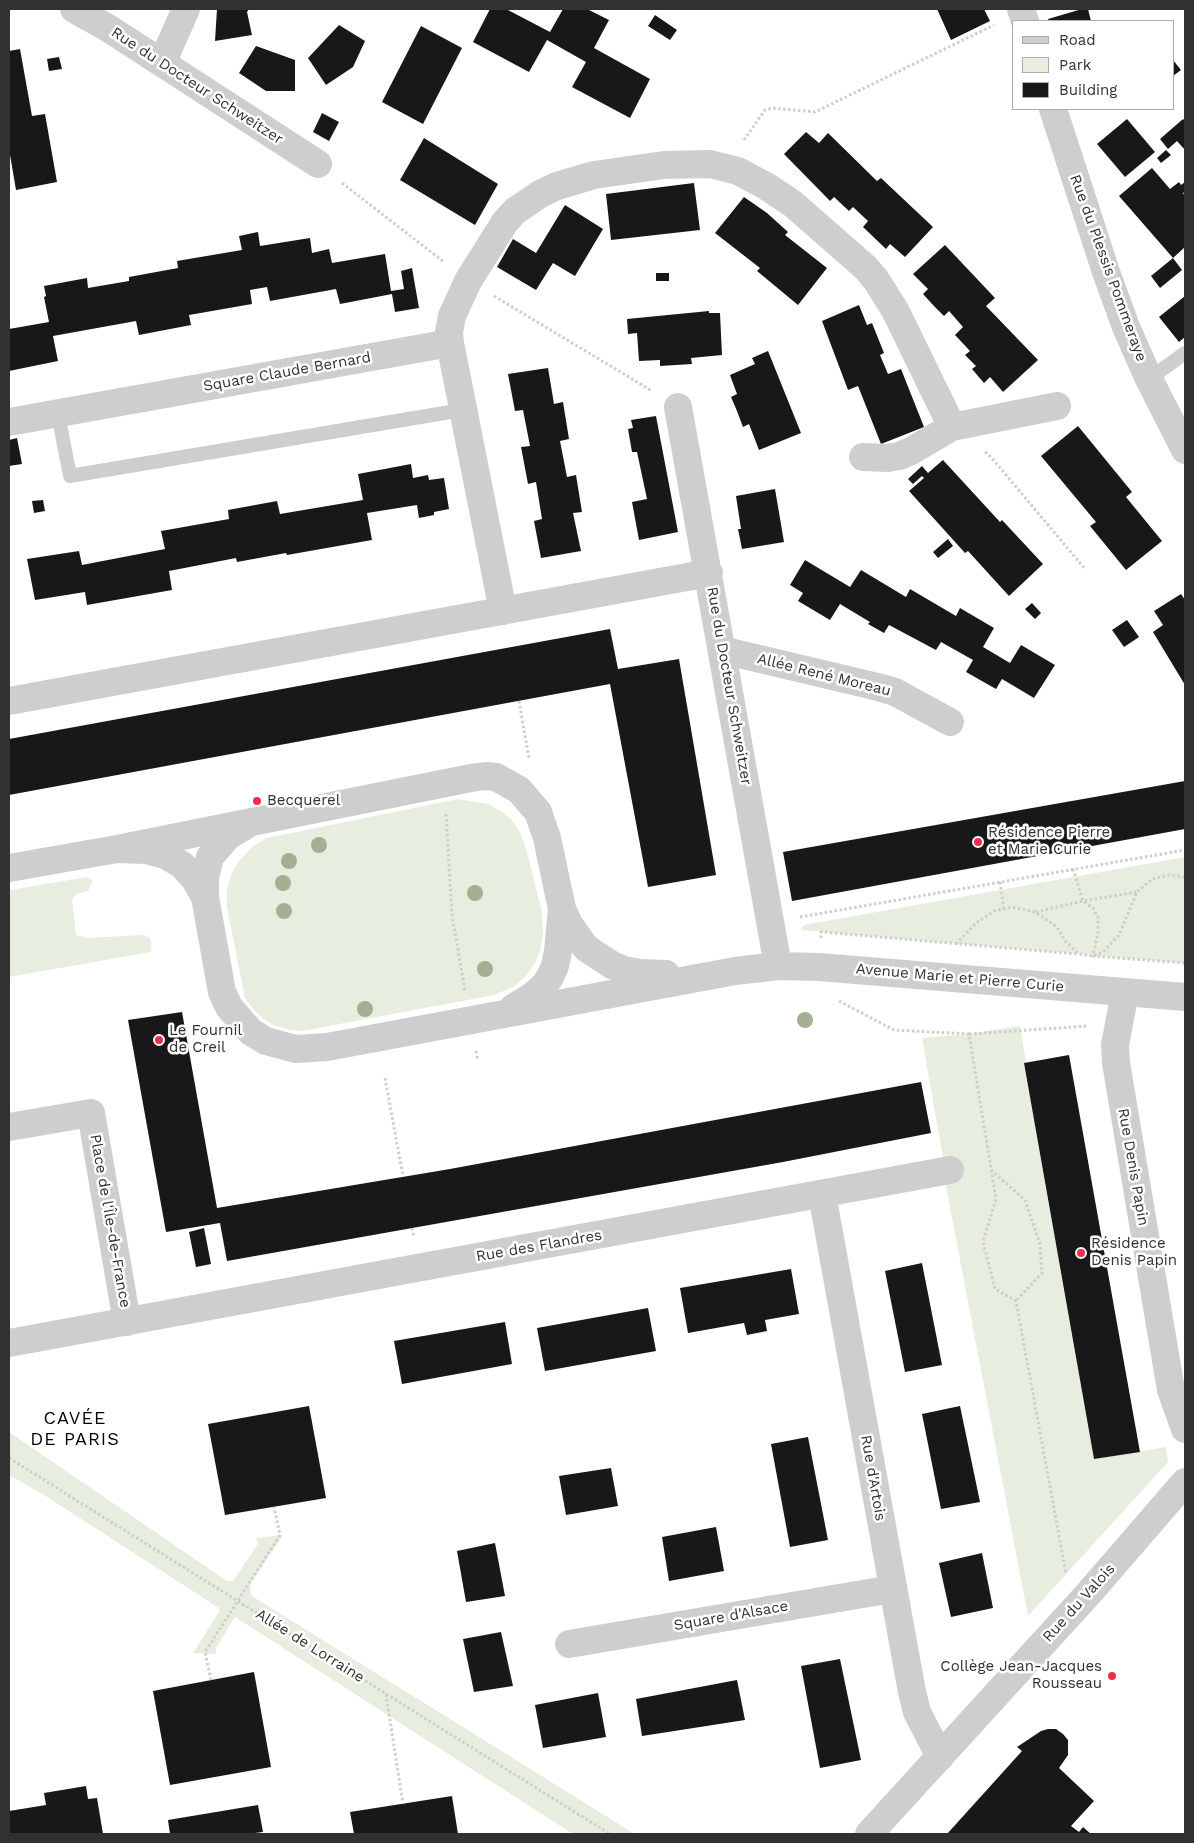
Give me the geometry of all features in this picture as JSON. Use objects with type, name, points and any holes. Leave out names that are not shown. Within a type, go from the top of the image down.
[{"type":"street","name":"Rue du Docteur Schweitzer","points":[[74,9],[108,28],[318,164]]},
{"type":"street","points":[[162,63],[186,9]]},
{"type":"street","name":"Rue du Plessis Pommeraye","points":[[1056,110],[1116,301],[1149,379],[1185,450]]},
{"type":"street","points":[[503,611],[462,410],[449,332],[452,316],[468,280],[505,222],[515,211],[540,194],[575,180],[648,167],[695,163],[725,167],[752,178],[793,204],[866,268],[876,280],[895,310],[952,427]]},
{"type":"street","name":"Square Claude Bernard","points":[[9,422],[450,343]]},
{"type":"street","points":[[863,457],[888,458],[899,456],[952,427],[1058,406]]},
{"type":"street","name":"Rue du Docteur Schweitzer","points":[[678,407],[778,966]]},
{"type":"street","points":[[9,701],[709,573]]},
{"type":"street","name":"Allée René Moreau","points":[[722,650],[895,692],[950,722]]},
{"type":"street","name":"Avenue Marie et Pierre Curie","points":[[9,868],[117,849],[442,784],[485,776],[496,777],[519,790],[538,812],[543,823],[562,910],[569,924],[586,948],[612,966],[624,970],[661,974],[735,971]]},
{"type":"street","points":[[205,897],[204,877],[206,866],[215,850],[228,836],[251,822]]},
{"type":"street","name":"Avenue Marie et Pierre Curie","points":[[117,849],[146,850],[174,860],[182,865],[194,878],[205,897],[222,992],[229,1007],[251,1032],[266,1041],[296,1050],[311,1049],[735,971],[778,966],[819,967],[1185,997]]},
{"type":"street","name":"Avenue Marie et Pierre Curie","points":[[497,1015],[518,1006],[532,997],[550,977],[555,966],[558,951],[562,910]]},
{"type":"street","name":"Rue Denis Papin","points":[[1125,992],[1115,1044],[1116,1063],[1171,1390],[1185,1429]]},
{"type":"street","name":"Place de l'Île-de-France","points":[[9,1127],[91,1112],[127,1322],[9,1343]]},
{"type":"street","name":"Rue des Flandres","points":[[127,1322],[950,1170]]},
{"type":"street","name":"Rue d'Artois","points":[[822,1194],[892,1589],[915,1705],[940,1757]]},
{"type":"street","name":"Rue du Valois","points":[[869,1834],[1089,1593],[1185,1482]]},
{"type":"street","name":"Square d'Alsace","points":[[569,1644],[892,1589]]},
{"type":"lane","points":[[1149,379],[1185,353]]},
{"type":"lane","points":[[58,414],[70,476],[462,410]]},
{"type":"path","points":[[725,167],[765,110],[773,108],[815,112],[1023,14]]},
{"type":"path","points":[[952,427],[991,457],[1085,569]]},
{"type":"path","points":[[518,701],[530,768]]},
{"type":"path","points":[[442,784],[445,801],[452,915],[478,1060]]},
{"type":"path","points":[[770,923],[1185,850]]},
{"type":"path","points":[[1072,869],[1083,901],[1093,908],[1098,918],[1098,932],[1093,956]]},
{"type":"path","points":[[1093,956],[1103,952],[1118,935],[1137,892],[1152,879],[1169,875],[1185,877]]},
{"type":"path","points":[[1000,882],[1004,909]]},
{"type":"path","points":[[1035,912],[1083,901],[1137,892]]},
{"type":"path","points":[[956,944],[976,923],[994,911],[1012,907],[1035,912],[1057,927],[1066,942],[1079,954]]},
{"type":"path","points":[[821,945],[821,932],[1185,963]]},
{"type":"path","points":[[835,999],[894,1030],[969,1034],[1118,1024]]},
{"type":"path","points":[[969,1034],[996,1199],[983,1242],[995,1289],[1016,1301],[1066,1575],[1089,1593]]},
{"type":"path","points":[[385,1078],[403,1176]]},
{"type":"path","points":[[990,1169],[1025,1200],[1040,1244],[1042,1273],[1016,1301]]},
{"type":"path","name":"Allée de Lorraine","points":[[9,1458],[610,1834]]},
{"type":"path","points":[[211,1680],[205,1652],[280,1535],[274,1507]]},
{"type":"path","points":[[386,1694],[403,1804]]},
{"type":"green space","points":[[458,799],[488,804],[512,820],[520,832],[526,848],[542,912],[543,935],[540,951],[534,965],[525,977],[513,987],[494,995],[302,1031],[276,1026],[263,1019],[245,998],[227,907],[227,890],[231,875],[239,861],[252,847],[267,838]]},
{"type":"green space","points":[[1185,857],[1185,963],[801,930],[804,925]]},
{"type":"green space","points":[[87,877],[93,881],[88,891],[76,894],[72,900],[76,935],[87,938],[144,935],[151,939],[151,952],[9,977],[10,890]]},
{"type":"green space","points":[[1020,1026],[1026,1062],[1024,1063],[1094,1459],[1166,1447],[1168,1462],[1028,1616],[943,1171],[942,1152],[922,1038],[969,1034]]},
{"type":"green space","points":[[9,1432],[227,1581],[233,1581],[258,1544],[256,1538],[283,1535],[251,1583],[252,1596],[635,1834],[573,1834],[235,1617],[216,1648],[216,1654],[193,1653],[219,1612],[219,1608],[44,1495],[9,1475]]},
{"type":"building","points":[[217,9],[249,9],[247,12],[252,35],[215,41]]},
{"type":"building","points":[[490,9],[506,9],[550,32],[563,9],[587,9],[609,20],[594,48],[650,79],[630,118],[572,87],[586,62],[547,40],[529,72],[473,42]]},
{"type":"building","points":[[937,9],[984,9],[990,21],[951,40]]},
{"type":"building","points":[[1088,9],[1091,20],[1048,20]]},
{"type":"building","points":[[655,15],[677,30],[670,40],[648,26]]},
{"type":"building","points":[[339,25],[365,41],[353,67],[326,85],[308,58]]},
{"type":"building","points":[[421,26],[462,48],[423,124],[382,102]]},
{"type":"building","points":[[256,46],[295,60],[295,91],[266,91],[239,73]]},
{"type":"building","points":[[20,49],[32,116],[45,114],[57,182],[16,190],[9,149],[9,51]]},
{"type":"building","points":[[59,57],[62,69],[49,71],[47,59]]},
{"type":"building","points":[[1174,61],[1181,70],[1174,75]]},
{"type":"building","points":[[322,113],[339,122],[329,141],[313,132]]},
{"type":"building","points":[[1127,119],[1155,152],[1125,177],[1097,144]]},
{"type":"building","points":[[1183,119],[1185,121],[1185,150],[1177,141],[1168,149],[1160,139]]},
{"type":"building","points":[[806,132],[819,143],[828,133],[877,181],[881,178],[933,227],[905,257],[890,244],[886,249],[863,227],[868,221],[853,207],[849,211],[834,197],[830,201],[784,154]]},
{"type":"building","points":[[424,138],[498,184],[475,225],[400,180]]},
{"type":"building","points":[[1166,150],[1171,155],[1161,163],[1157,158]]},
{"type":"building","points":[[1152,168],[1170,189],[1179,182],[1181,185],[1185,182],[1185,192],[1183,193],[1185,196],[1185,247],[1173,258],[1119,196]]},
{"type":"building","points":[[694,183],[700,230],[611,240],[606,194]]},
{"type":"building","points":[[744,197],[767,213],[788,232],[785,235],[827,268],[798,305],[757,271],[760,268],[715,233]]},
{"type":"building","points":[[565,205],[603,229],[575,276],[553,263],[536,290],[497,267],[513,239],[536,253]]},
{"type":"building","points":[[258,232],[260,246],[310,238],[312,253],[329,249],[332,263],[385,254],[391,291],[404,289],[401,271],[412,268],[419,308],[395,312],[392,294],[340,304],[336,289],[270,301],[267,287],[250,290],[252,304],[189,315],[191,325],[139,335],[136,321],[53,336],[58,361],[9,371],[9,329],[49,322],[44,297],[46,296],[44,286],[87,278],[88,288],[129,281],[129,277],[178,268],[177,261],[242,250],[239,236]]},
{"type":"building","points":[[945,245],[995,298],[986,306],[1038,360],[1003,392],[990,377],[984,383],[972,369],[976,366],[965,355],[970,351],[955,335],[963,327],[949,311],[944,316],[933,305],[923,294],[928,289],[913,274]]},
{"type":"building","points":[[1173,258],[1182,270],[1160,288],[1151,276]]},
{"type":"building","points":[[656,273],[669,273],[669,281],[656,281]]},
{"type":"building","points":[[1185,296],[1185,337],[1179,342],[1159,317]]},
{"type":"building","points":[[859,305],[867,325],[872,323],[884,353],[880,355],[888,374],[901,369],[924,427],[881,444],[858,386],[848,390],[822,321]]},
{"type":"building","points":[[709,311],[709,313],[720,313],[722,355],[691,358],[692,364],[660,366],[660,360],[639,361],[637,333],[628,334],[627,319]]},
{"type":"building","points":[[768,351],[801,433],[759,450],[749,424],[743,427],[731,397],[737,394],[730,375],[755,364],[752,358]]},
{"type":"building","points":[[548,368],[554,404],[563,402],[569,439],[560,441],[567,477],[576,475],[582,512],[573,513],[581,551],[541,558],[534,521],[542,519],[536,482],[528,484],[521,447],[530,446],[523,410],[515,411],[508,374]]},
{"type":"building","points":[[656,416],[678,532],[639,540],[632,502],[647,499],[637,452],[632,452],[628,429],[633,428],[631,420]]},
{"type":"building","points":[[1078,426],[1132,492],[1126,497],[1162,541],[1126,570],[1090,526],[1096,522],[1041,456]]},
{"type":"building","points":[[17,438],[22,464],[9,466],[9,440]]},
{"type":"building","points":[[943,460],[1000,522],[1002,520],[1043,564],[1009,596],[968,551],[965,553],[909,491],[924,478],[922,476],[913,484],[908,479],[922,466],[928,473]]},
{"type":"building","points":[[411,464],[413,478],[428,475],[429,480],[444,478],[449,509],[419,518],[417,505],[367,513],[372,540],[237,562],[236,558],[169,571],[172,590],[87,605],[85,592],[35,600],[27,559],[79,551],[82,565],[165,549],[161,531],[229,519],[228,510],[277,501],[280,514],[363,500],[358,474]]},
{"type":"building","points":[[775,489],[784,542],[742,549],[738,529],[741,529],[736,496]]},
{"type":"building","points":[[43,500],[45,511],[34,513],[32,501]]},
{"type":"building","points":[[948,539],[953,546],[938,558],[933,552]]},
{"type":"building","points":[[805,560],[850,587],[861,570],[906,597],[910,589],[956,616],[960,608],[994,628],[983,647],[1010,663],[1021,645],[1055,665],[1034,698],[1002,679],[996,689],[966,672],[973,660],[941,642],[936,650],[889,625],[884,633],[840,604],[830,620],[798,601],[803,593],[790,585]]},
{"type":"building","points":[[1181,594],[1185,600],[1185,685],[1153,632],[1163,625],[1154,611]]},
{"type":"building","points":[[1032,603],[1041,613],[1035,619],[1025,609]]},
{"type":"building","points":[[1127,620],[1139,637],[1124,647],[1112,630]]},
{"type":"building","points":[[610,629],[618,669],[679,659],[716,875],[648,887],[610,684],[9,795],[9,739]]},
{"type":"building","name":"Résidence Pierre et Marie Curie","points":[[1185,781],[1185,829],[792,901],[783,852]]},
{"type":"building","points":[[182,1012],[217,1208],[450,1169],[921,1082],[931,1133],[783,1162],[227,1261],[220,1223],[166,1232],[128,1020]]},
{"type":"building","name":"Résidence Denis Papin","points":[[1069,1055],[1140,1452],[1094,1459],[1024,1063]]},
{"type":"building","points":[[204,1228],[211,1264],[196,1267],[189,1232]]},
{"type":"building","points":[[922,1263],[942,1365],[905,1372],[885,1271]]},
{"type":"building","points":[[791,1269],[799,1314],[765,1320],[767,1331],[747,1335],[744,1323],[688,1333],[680,1288]]},
{"type":"building","points":[[648,1308],[656,1351],[545,1371],[537,1328]]},
{"type":"building","points":[[505,1322],[512,1364],[402,1384],[394,1341]]},
{"type":"building","points":[[309,1406],[326,1498],[225,1515],[208,1424]]},
{"type":"building","points":[[960,1406],[980,1502],[941,1509],[922,1414]]},
{"type":"building","points":[[808,1437],[828,1540],[790,1547],[771,1444]]},
{"type":"building","points":[[611,1468],[618,1506],[566,1515],[559,1476]]},
{"type":"building","points":[[716,1527],[724,1571],[669,1581],[662,1537]]},
{"type":"building","points":[[495,1543],[505,1596],[466,1602],[457,1551]]},
{"type":"building","points":[[982,1553],[993,1608],[951,1617],[939,1563]]},
{"type":"building","points":[[501,1632],[513,1686],[474,1692],[463,1639]]},
{"type":"building","points":[[840,1659],[861,1760],[820,1768],[801,1666]]},
{"type":"building","points":[[254,1672],[271,1767],[170,1785],[153,1691]]},
{"type":"building","points":[[737,1680],[745,1720],[642,1736],[636,1699]]},
{"type":"building","points":[[598,1693],[606,1737],[543,1748],[535,1705]]},
{"type":"building","points":[[1056,1729],[1068,1740],[1068,1755],[1059,1768],[1094,1801],[1071,1826],[1079,1832],[1083,1827],[1091,1834],[947,1834],[1022,1751],[1017,1747],[1041,1731]]},
{"type":"building","points":[[86,1786],[88,1799],[97,1798],[103,1834],[9,1834],[9,1811],[46,1805],[44,1793]]},
{"type":"building","points":[[452,1796],[458,1834],[354,1834],[350,1812]]},
{"type":"building","points":[[258,1805],[263,1832],[247,1834],[170,1834],[168,1820]]},
{"type":"place","name":"Becquerel","points":[[257,801]]},
{"type":"place","name":"Résidence Pierre et Marie Curie","points":[[978,842]]},
{"type":"place","name":"Le Fournil de Creil","points":[[159,1040]]},
{"type":"place","name":"Résidence Denis Papin","points":[[1081,1253]]},
{"type":"place","name":"Collège Jean-Jacques Rousseau","points":[[1112,1676]]},
{"type":"district","name":"CAVÉE DE PARIS","points":[[75,1429]]}]
